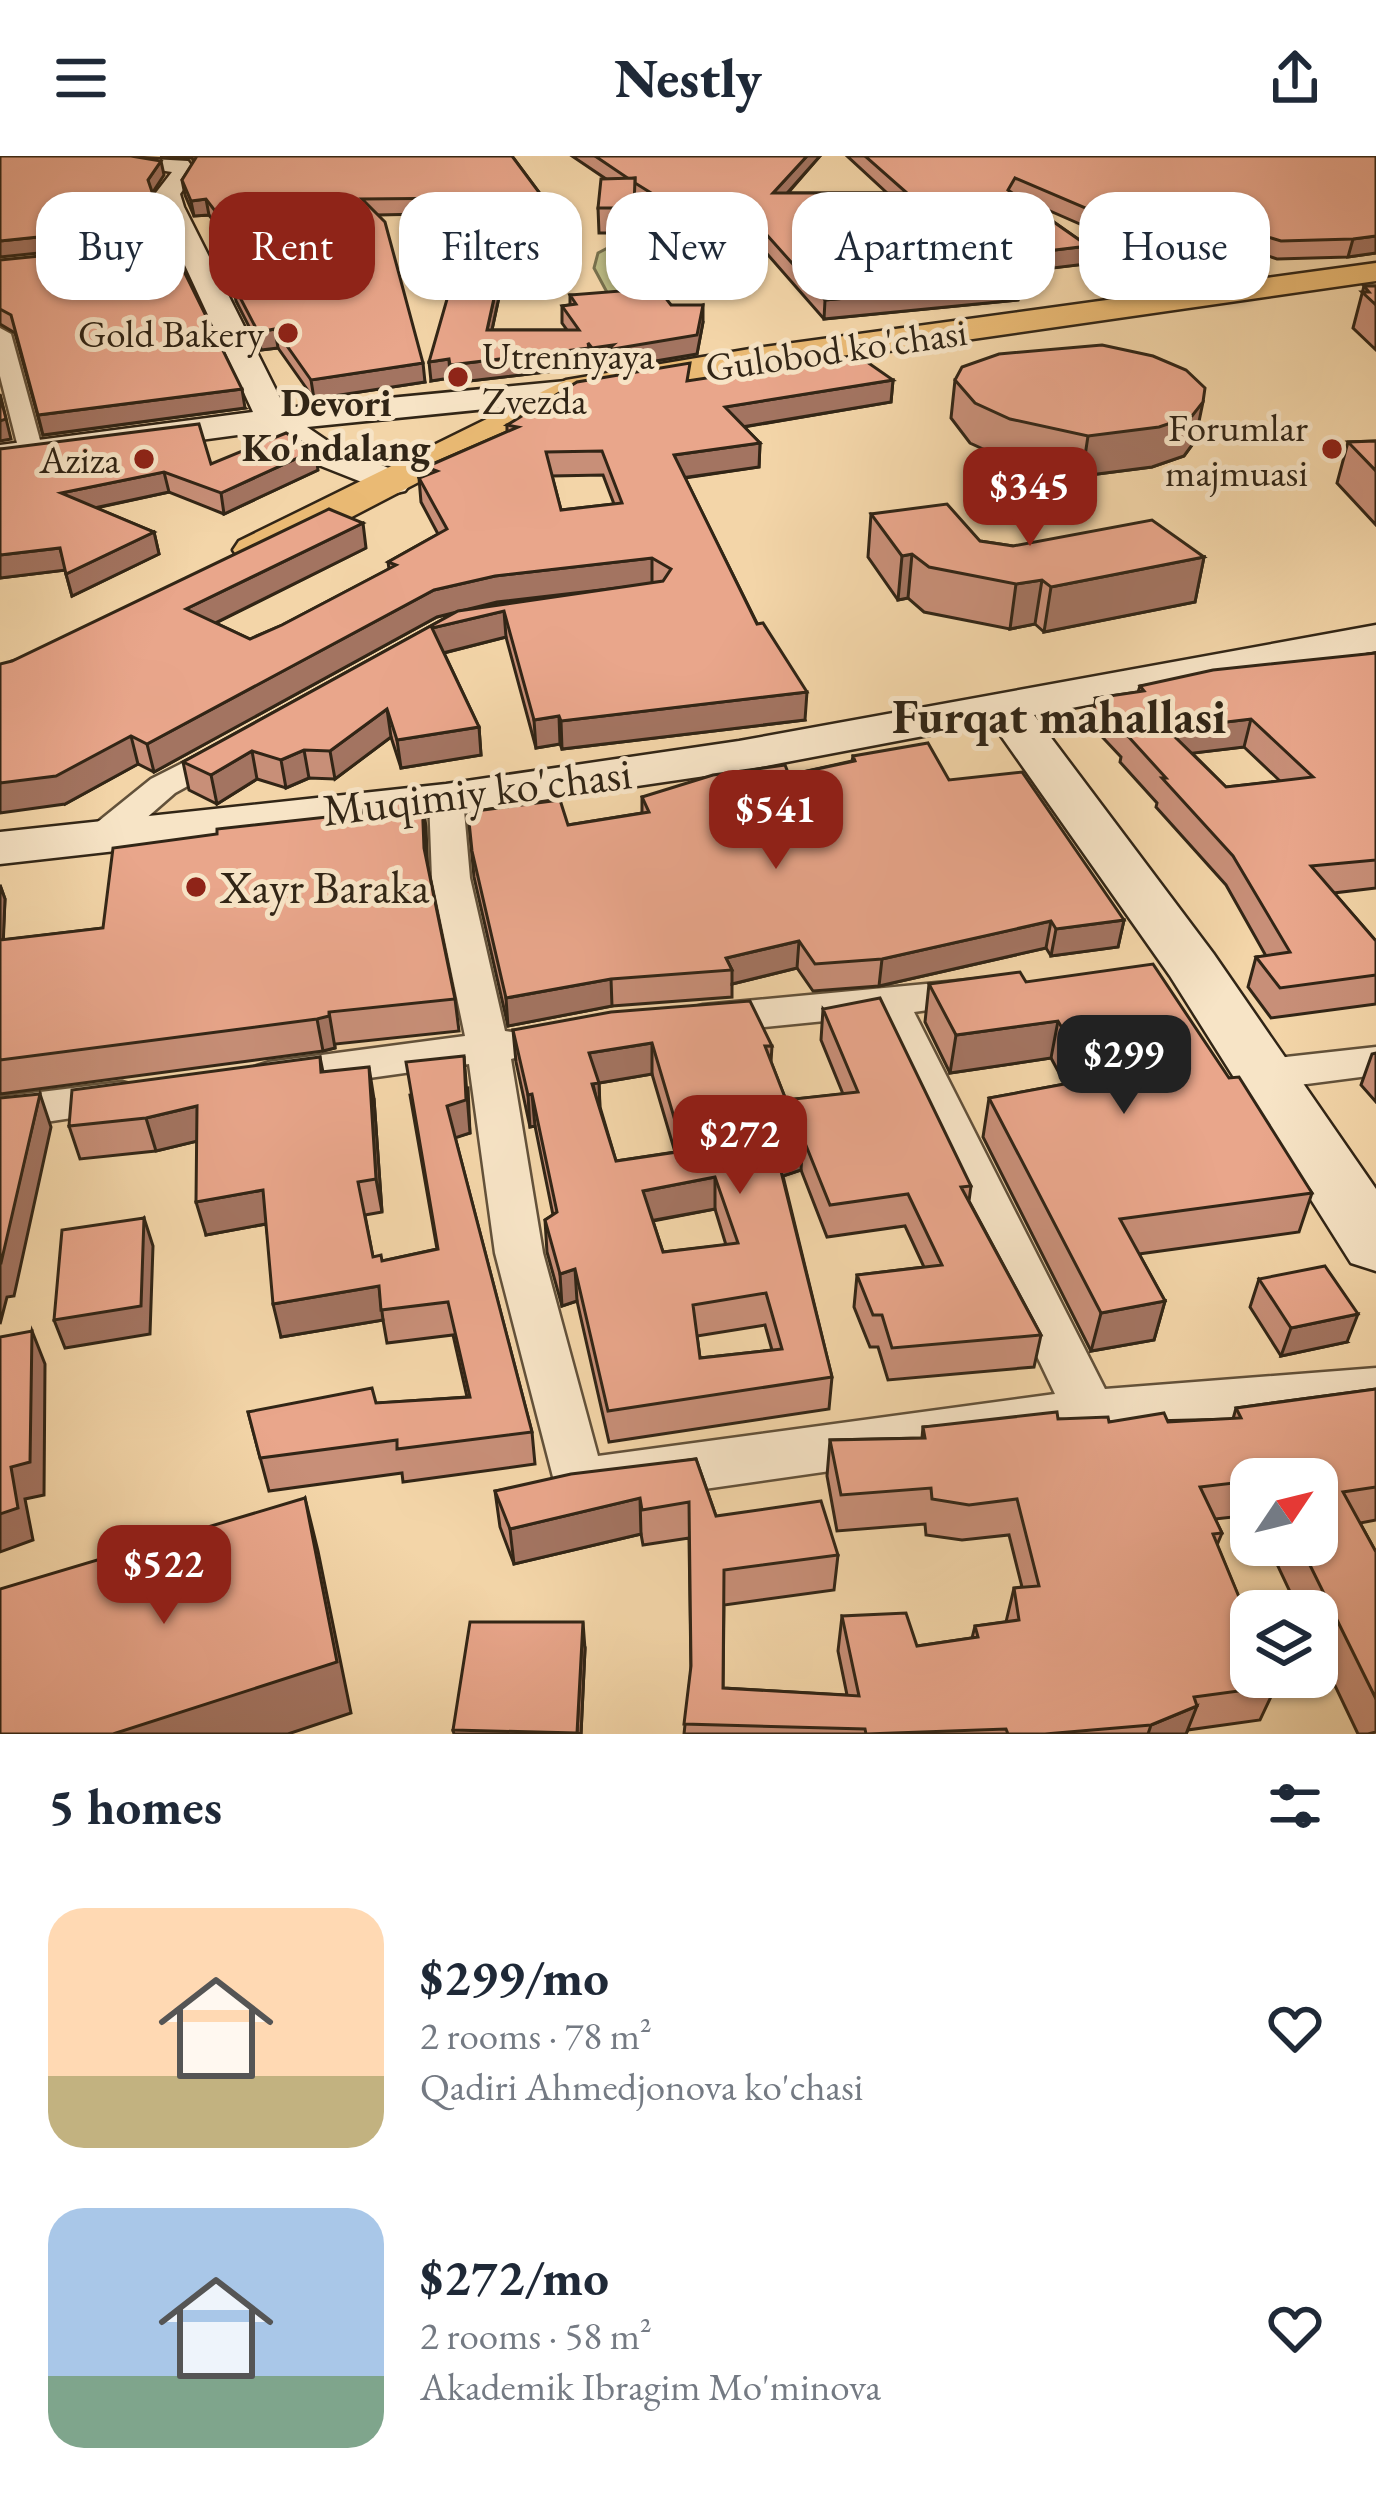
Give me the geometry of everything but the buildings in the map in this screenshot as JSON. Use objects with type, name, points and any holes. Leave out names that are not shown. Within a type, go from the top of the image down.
[{"type":"main road","points":[[111,156],[180,166],[184,172],[167,194],[181,249],[274,420],[319,452],[392,483]]},
{"type":"main road","name":"Gulobod ko'chasi","points":[[214,570],[566,391],[750,360],[1376,272]]},
{"type":"main road","points":[[15,454],[274,420],[566,391]]},
{"type":"main road","name":"Muqimiy ko'chasi","points":[[0,848],[446,799],[740,756],[1376,638]]},
{"type":"main road","points":[[1003,706],[1169,969],[1268,1074],[1376,1244]]},
{"type":"street","points":[[0,334],[15,454]]},
{"type":"street","points":[[107,833],[164,786],[261,732]]},
{"type":"street","points":[[446,799],[452,878],[488,1048],[519,1253],[578,1483],[1090,1412],[1376,1390]]},
{"type":"street","points":[[657,1022],[1029,986]]},
{"type":"street","points":[[889,1003],[1090,1412]]},
{"type":"street","points":[[232,1082],[550,1037]]},
{"type":"street","points":[[1268,1074],[1376,1061]]},
{"type":"street","points":[[0,1113],[163,1092]]},
{"type":"green space","points":[[606,249],[606,290],[594,268],[598,253]]},
{"type":"place","name":"Gold Bakery","points":[[288,333]]},
{"type":"place","name":"Utrennyaya Zvezda","points":[[458,377]]},
{"type":"place","name":"Forumlar majmuasi","points":[[1332,449]]},
{"type":"place","name":"Aziza","points":[[144,459]]},
{"type":"place","name":"Xayr Baraka","points":[[196,887]]},
{"type":"district","name":"Devori Ko'ndalang","points":[[336,424]]},
{"type":"district","name":"Furqat mahallasi","points":[[1059,716]]}]
